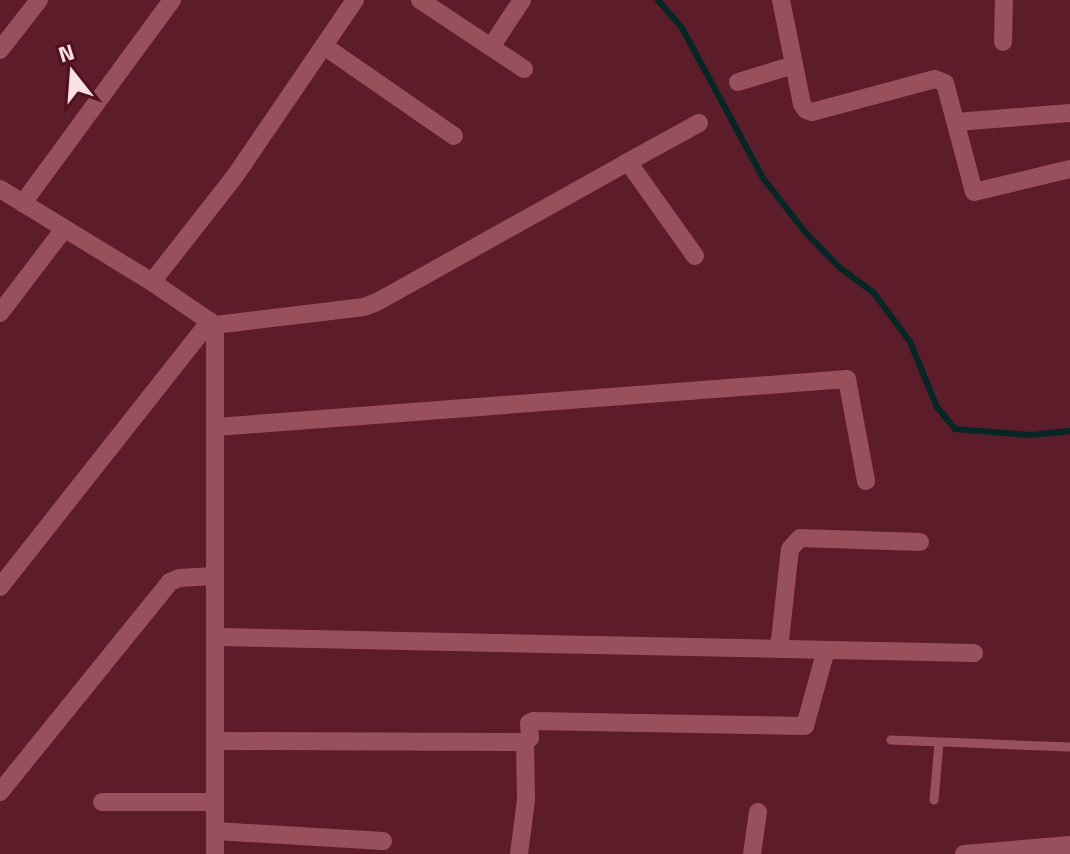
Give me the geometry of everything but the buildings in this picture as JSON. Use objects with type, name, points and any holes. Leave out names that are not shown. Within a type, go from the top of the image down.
[{"type":"street","points":[[0,50],[39,0]]},
{"type":"street","points":[[23,203],[172,0]]},
{"type":"street","points":[[152,282],[235,176],[355,0]]},
{"type":"street","points":[[420,0],[524,69]]},
{"type":"street","points":[[491,47],[522,0]]},
{"type":"street","points":[[781,0],[806,110],[812,112],[935,79],[945,83],[974,192],[1070,169]]},
{"type":"street","points":[[1003,42],[1004,0]]},
{"type":"street","points":[[324,46],[454,136]]},
{"type":"street","points":[[738,82],[794,65]]},
{"type":"street","points":[[956,122],[1070,113]]},
{"type":"street","points":[[0,189],[213,323],[364,307],[377,302],[699,123]]},
{"type":"street","points":[[628,162],[695,256]]},
{"type":"street","points":[[0,313],[64,229]]},
{"type":"street","points":[[213,323],[216,427],[215,854]]},
{"type":"street","points":[[0,587],[213,323]]},
{"type":"street","points":[[216,427],[847,379],[866,481]]},
{"type":"street","points":[[779,649],[790,549],[800,538],[920,542]]},
{"type":"street","points":[[0,792],[170,582],[179,578],[214,576]]},
{"type":"street","points":[[216,637],[974,653]]},
{"type":"street","points":[[216,741],[525,742],[530,738],[529,723],[533,721],[805,726],[826,650]]},
{"type":"street","points":[[519,854],[526,800],[525,742]]},
{"type":"street","points":[[102,802],[215,802]]},
{"type":"street","points":[[752,854],[758,812]]},
{"type":"street","points":[[216,831],[383,841]]},
{"type":"street","points":[[964,854],[1070,845]]},
{"type":"lane","points":[[891,740],[1070,747]]},
{"type":"lane","points":[[934,800],[939,743]]},
{"type":"waterway","points":[[658,0],[682,28],[763,178],[805,232],[840,268],[874,293],[910,342],[937,407],[955,429],[1030,435],[1070,431]]}]
